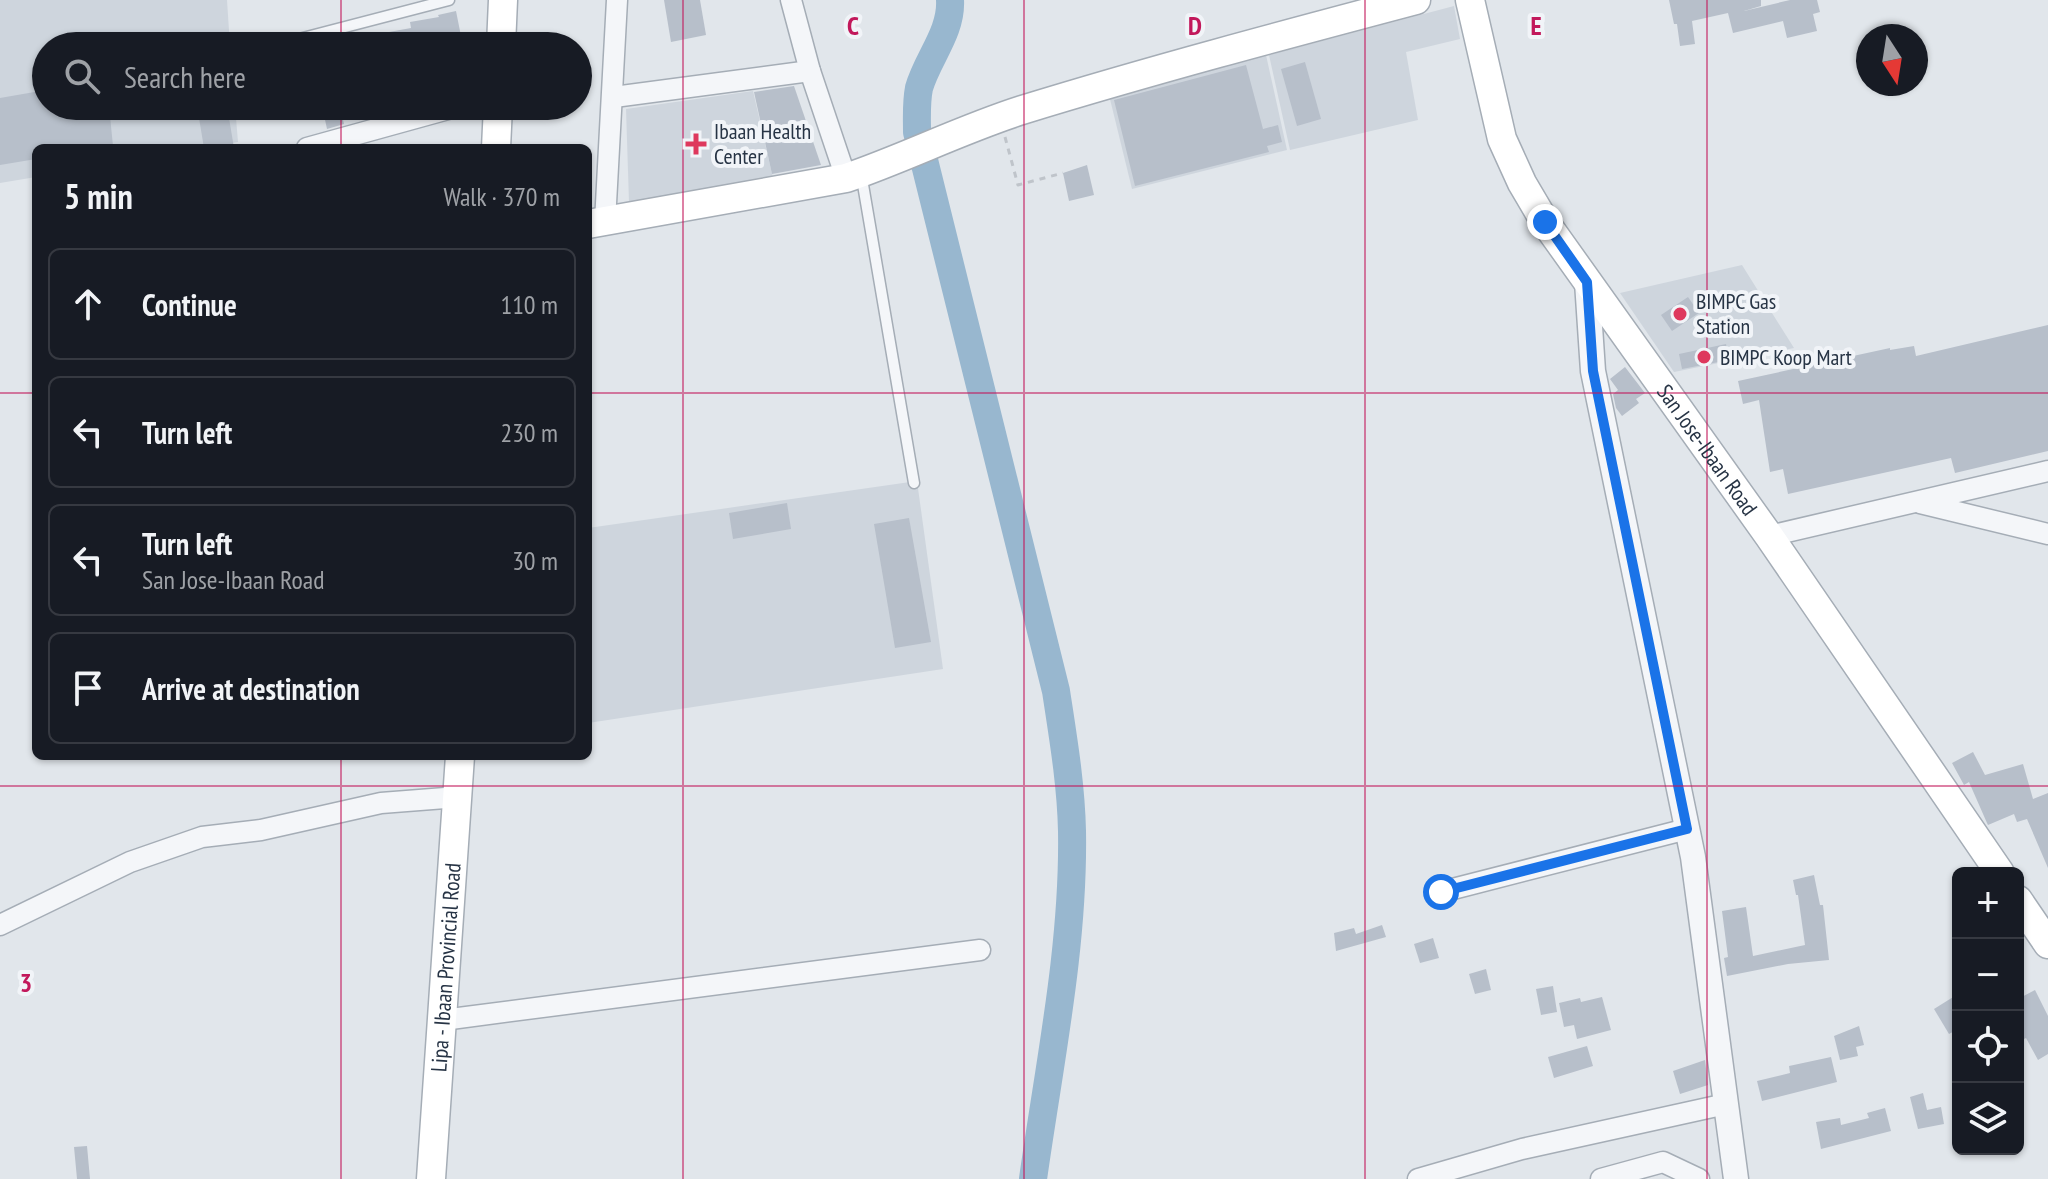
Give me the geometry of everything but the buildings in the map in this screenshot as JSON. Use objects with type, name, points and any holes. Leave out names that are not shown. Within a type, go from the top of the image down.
[{"type":"main road","points":[[502,32],[503,0]]},
{"type":"main road","points":[[596,223],[853,176],[1000,118],[1255,42],[1416,0]]},
{"type":"main road","name":"San Jose-Ibaan Road","points":[[1470,0],[1502,139],[1522,183],[1545,222],[1769,536],[1996,867]]},
{"type":"main road","points":[[496,144],[497,120]]},
{"type":"main road","name":"Lipa - Ibaan Provincial Road","points":[[431,1179],[460,760]]},
{"type":"main road","points":[[2024,909],[2048,944]]},
{"type":"street","points":[[596,223],[614,97],[617,0]]},
{"type":"street","points":[[791,0],[810,71],[853,176]]},
{"type":"street","points":[[614,97],[810,71]]},
{"type":"street","points":[[321,144],[408,120]]},
{"type":"street","points":[[1587,282],[1593,371],[1693,857],[1735,1176],[1700,1179],[1663,1162],[1601,1179]]},
{"type":"street","points":[[1769,536],[2048,471]]},
{"type":"street","points":[[1915,502],[2048,534]]},
{"type":"street","points":[[0,925],[130,862],[202,837],[261,830],[381,803],[458,797]]},
{"type":"street","points":[[1441,892],[1687,829]]},
{"type":"street","points":[[443,1020],[980,950]]},
{"type":"street","points":[[1418,1179],[1522,1149],[1726,1104]]},
{"type":"lane","points":[[326,32],[449,0]]},
{"type":"lane","points":[[853,176],[914,483]]},
{"type":"path","points":[[1000,118],[1018,185],[1063,173]]},
{"type":"shaded area","points":[[0,0],[227,0],[229,32],[32,32],[32,120],[236,120],[238,142],[32,144],[32,178],[0,183]]},
{"type":"shaded area","points":[[1454,6],[1460,39],[1406,52],[1418,120],[1290,150],[1269,55]]},
{"type":"shaded area","points":[[1266,55],[1287,150],[1132,189],[1109,95]]},
{"type":"shaded area","name":"Ibaan Health Center","points":[[753,91],[773,178],[629,202],[626,109]]},
{"type":"shaded area","points":[[1742,265],[1794,348],[1674,372],[1620,293]]},
{"type":"shaded area","points":[[917,481],[943,669],[592,722],[592,527]]},
{"type":"waterway","points":[[950,0],[947,23],[919,88],[917,132],[1056,691],[1071,813],[1072,875],[1065,962],[1033,1179]]},
{"type":"place","name":"Ibaan Health Center","points":[[696,144]]},
{"type":"place","name":"BIMPC Gas Station","points":[[1680,314]]},
{"type":"place","name":"BIMPC Koop Mart","points":[[1704,357]]},
{"type":"route","points":[[1441,892],[1687,829],[1593,371],[1587,282],[1545,222]]}]
